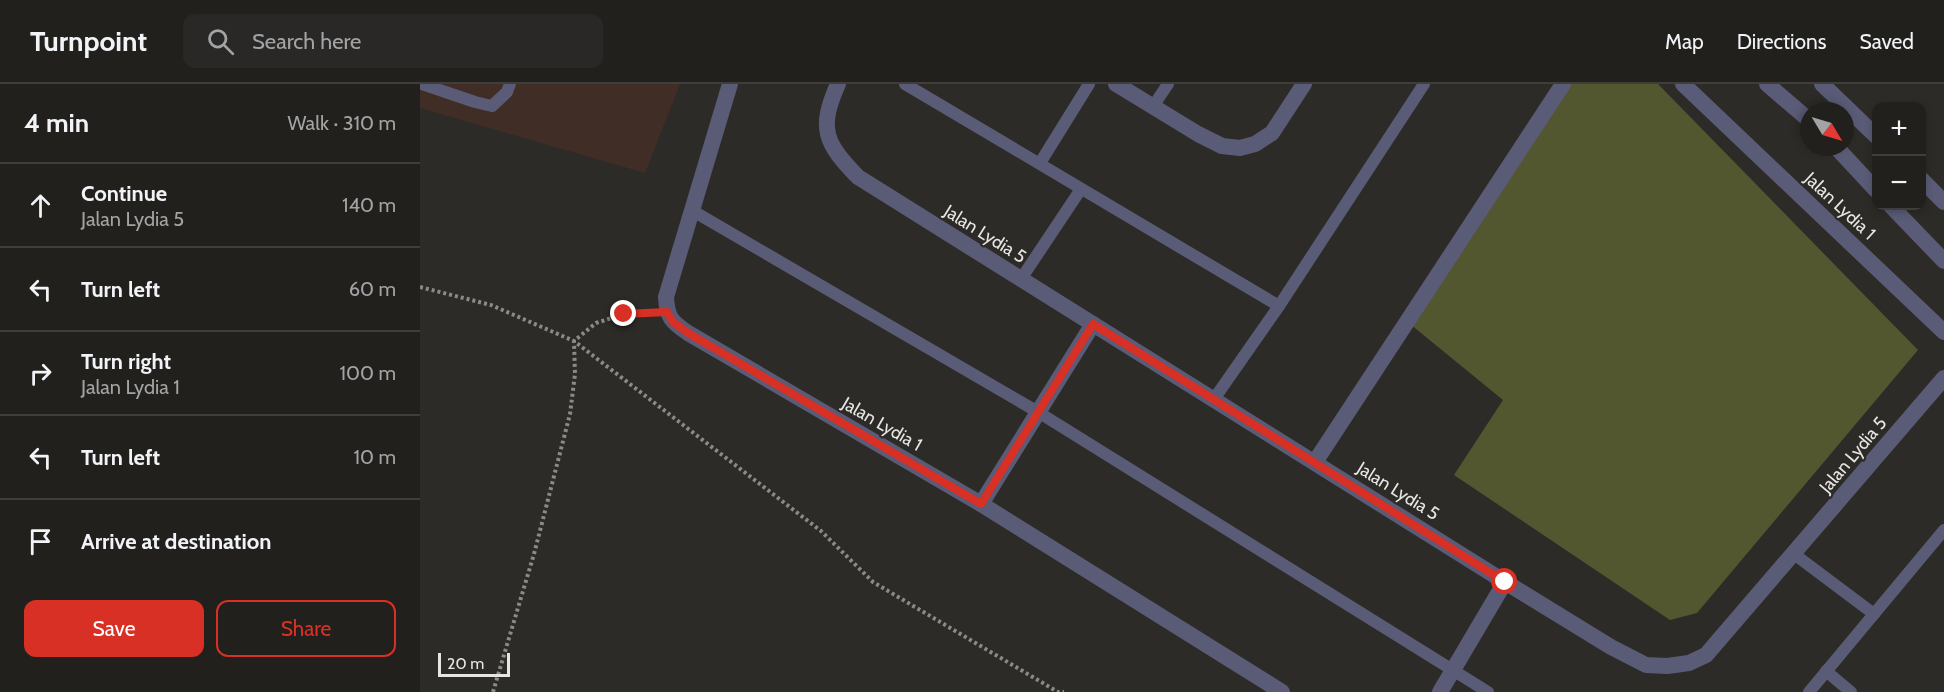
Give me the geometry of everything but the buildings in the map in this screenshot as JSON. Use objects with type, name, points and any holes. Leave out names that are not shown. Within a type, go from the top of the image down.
[{"type":"street","points":[[667,312],[666,297],[670,280],[730,84]]},
{"type":"street","name":"Jalan Lydia 5","points":[[838,84],[825,122],[830,143],[840,159],[858,177],[1505,582],[1646,665],[1667,666],[1689,663],[1706,656],[1944,378]]},
{"type":"street","points":[[1116,84],[1154,105],[1198,134],[1222,146],[1240,148],[1255,144],[1272,133],[1304,84]]},
{"type":"street","points":[[1315,462],[1563,84]]},
{"type":"street","name":"Jalan Lydia 1","points":[[1683,84],[1944,332]]},
{"type":"street","points":[[1767,84],[1800,112]]},
{"type":"street","points":[[1822,84],[1872,132]]},
{"type":"street","points":[[1844,156],[1872,186]]},
{"type":"street","points":[[1926,184],[1944,202]]},
{"type":"street","points":[[1895,210],[1944,261]]},
{"type":"street","name":"Jalan Lydia 1","points":[[667,312],[673,322],[688,333],[981,504],[1282,692]]},
{"type":"street","points":[[981,504],[1093,324]]},
{"type":"street","points":[[1440,692],[1505,582]]},
{"type":"lane","points":[[422,84],[492,106],[507,92],[510,84]]},
{"type":"lane","points":[[905,84],[1279,306]]},
{"type":"lane","points":[[1040,163],[1089,84]]},
{"type":"lane","points":[[1154,105],[1168,84]]},
{"type":"lane","points":[[1214,399],[1279,306],[1424,84]]},
{"type":"lane","points":[[1021,279],[1081,189]]},
{"type":"lane","points":[[693,211],[1038,412],[1488,692]]},
{"type":"lane","points":[[1809,692],[1944,530]]},
{"type":"lane","points":[[1794,554],[1874,614]]},
{"type":"lane","points":[[1826,671],[1851,692]]},
{"type":"path","points":[[420,287],[491,304],[574,341],[821,531],[873,582],[1058,692],[1064,692]]},
{"type":"path","points":[[574,341],[596,323],[624,314],[667,312]]},
{"type":"path","points":[[493,692],[534,554],[570,414],[574,374],[574,341]]},
{"type":"shaded area","points":[[420,84],[680,84],[645,173],[420,108]]},
{"type":"green space","points":[[1562,84],[1658,84],[1918,350],[1697,613],[1670,620],[1454,475],[1503,400],[1410,324]]},
{"type":"route","points":[[624,314],[667,312],[673,322],[688,333],[981,504],[1093,324],[1505,582]]}]
